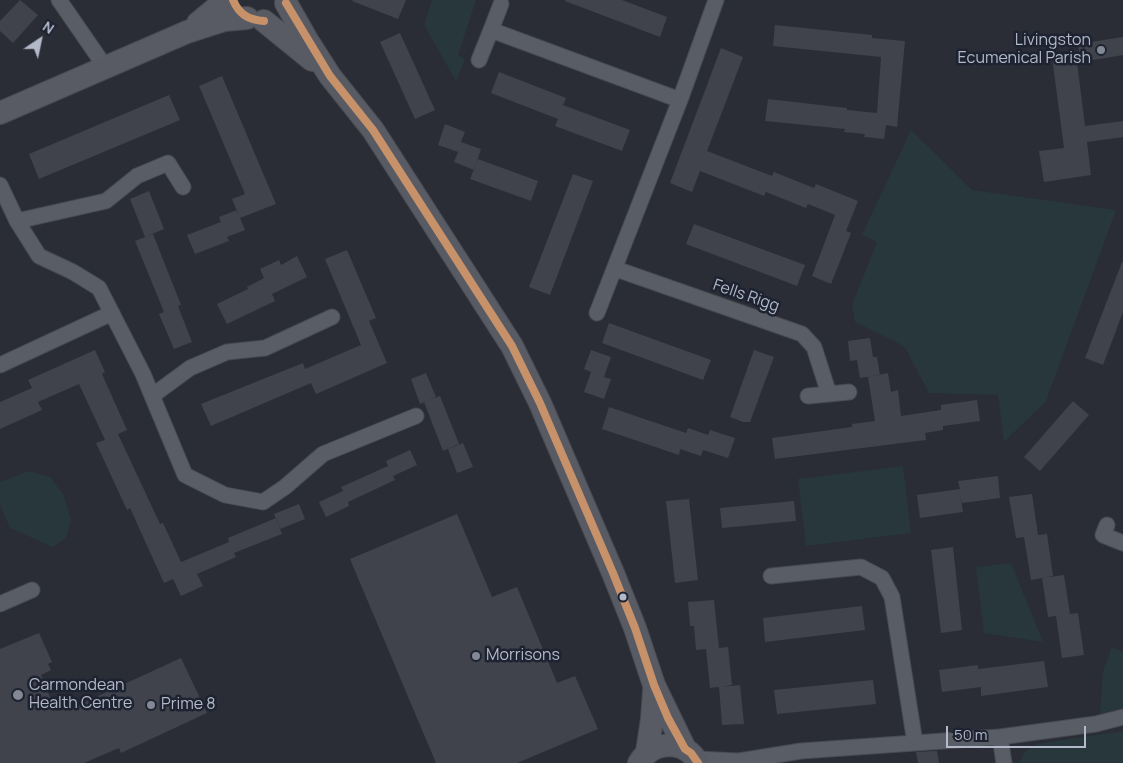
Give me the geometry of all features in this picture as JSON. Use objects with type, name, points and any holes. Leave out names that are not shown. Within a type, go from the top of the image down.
[{"type":"street","points":[[59,0],[106,68]]},
{"type":"street","points":[[187,32],[226,0]]},
{"type":"street","points":[[233,0],[241,14],[256,20],[330,76]]},
{"type":"street","points":[[597,314],[616,269],[716,0]]},
{"type":"street","points":[[0,113],[187,32],[224,20],[273,18],[281,12],[287,2]]},
{"type":"street","points":[[287,2],[307,40],[330,76],[372,130],[512,346],[540,403],[610,564],[635,628],[654,685],[693,757]]},
{"type":"street","points":[[479,60],[501,4]]},
{"type":"street","points":[[491,30],[680,100]]},
{"type":"street","points":[[17,221],[106,201],[136,176],[168,163],[183,187]]},
{"type":"street","points":[[0,185],[17,221],[39,256],[73,272],[99,288],[143,374],[185,476],[225,495],[264,502],[285,487],[322,454],[416,416]]},
{"type":"street","name":"Fells Rigg","points":[[616,269],[802,334],[814,347],[829,394]]},
{"type":"street","points":[[0,365],[112,313]]},
{"type":"street","points":[[152,396],[190,368],[227,352],[265,348],[332,317]]},
{"type":"street","points":[[808,396],[848,392]]},
{"type":"street","points":[[1107,525],[1103,535],[1123,542]]},
{"type":"street","points":[[770,576],[862,567],[882,578],[892,597],[915,743]]},
{"type":"street","points":[[0,604],[32,590]]},
{"type":"street","points":[[643,757],[652,719],[654,685]]},
{"type":"street","points":[[643,757],[666,745],[675,745],[693,757],[737,762],[801,751],[1000,737],[1096,724],[1123,717]]},
{"type":"street","points":[[1000,737],[1004,763]]},
{"type":"shaded area","points":[[432,0],[476,0],[458,55],[465,59],[456,81],[424,25]]},
{"type":"shaded area","points":[[911,130],[972,190],[1116,210],[1046,401],[1004,442],[998,395],[929,393],[904,346],[855,322],[852,305],[877,242],[862,235]]},
{"type":"shaded area","points":[[903,466],[911,533],[806,546],[798,479]]},
{"type":"shaded area","points":[[29,471],[50,477],[63,494],[71,520],[66,538],[53,547],[10,528],[0,505],[0,482]]},
{"type":"shaded area","points":[[1011,563],[1043,642],[984,633],[976,567]]},
{"type":"shaded area","points":[[1112,647],[1123,652],[1123,708],[1100,714],[1103,671]]},
{"type":"shaded area","points":[[1123,731],[1123,763],[1019,763],[1024,753],[1037,744]]},
{"type":"building","points":[[20,0],[38,15],[13,43],[0,31],[0,21]]},
{"type":"building","points":[[353,0],[406,0],[398,19]]},
{"type":"building","points":[[565,0],[622,0],[667,17],[660,37]]},
{"type":"building","points":[[775,25],[872,35],[872,38],[905,41],[897,127],[886,125],[884,139],[864,137],[865,134],[844,132],[845,129],[765,121],[768,99],[877,113],[881,57],[773,46]]},
{"type":"building","points":[[400,33],[435,110],[415,119],[380,42]]},
{"type":"building","name":"Livingston Ecumenical Parish","points":[[1123,37],[1123,55],[1081,62],[1078,44]]},
{"type":"building","points":[[721,48],[743,57],[707,151],[772,176],[774,172],[814,188],[816,184],[858,201],[846,231],[851,233],[831,284],[812,276],[835,215],[808,204],[806,208],[766,192],[764,196],[700,171],[692,192],[670,183]]},
{"type":"building","points":[[1076,54],[1085,126],[1123,121],[1123,137],[1087,142],[1091,175],[1044,182],[1039,151],[1064,148],[1052,57]]},
{"type":"building","points":[[499,72],[566,98],[563,105],[630,130],[622,151],[555,126],[558,119],[491,93]]},
{"type":"building","points":[[222,76],[276,204],[240,218],[245,230],[227,237],[229,241],[195,254],[187,235],[221,222],[219,217],[237,210],[232,199],[245,194],[199,86]]},
{"type":"building","points":[[169,95],[180,120],[39,179],[29,154]]},
{"type":"building","points":[[445,124],[465,132],[461,142],[481,149],[474,170],[454,162],[458,152],[438,145]]},
{"type":"building","points":[[478,159],[538,181],[531,201],[470,179]]},
{"type":"building","points":[[573,174],[593,181],[550,295],[529,287]]},
{"type":"building","points":[[149,191],[164,229],[145,237],[130,199]]},
{"type":"building","points":[[694,224],[805,265],[797,286],[686,244]]},
{"type":"building","points":[[153,234],[181,305],[178,306],[192,342],[174,349],[159,314],[164,312],[135,241]]},
{"type":"building","points":[[347,250],[376,318],[369,321],[387,363],[316,394],[311,383],[211,426],[201,404],[303,363],[305,369],[361,345],[325,259]]},
{"type":"building","points":[[297,256],[307,277],[272,294],[275,301],[227,324],[217,304],[248,289],[247,287],[264,278],[260,269],[279,260],[281,265]]},
{"type":"building","points":[[1122,262],[1123,312],[1103,365],[1085,358]]},
{"type":"building","points":[[609,323],[711,360],[703,380],[602,343]]},
{"type":"building","points":[[870,338],[873,357],[877,357],[880,375],[860,378],[857,360],[850,361],[848,341]]},
{"type":"building","points":[[95,350],[105,372],[102,374],[127,430],[118,434],[160,524],[163,523],[181,562],[229,542],[228,538],[276,518],[282,534],[234,553],[236,557],[197,574],[203,586],[181,596],[173,579],[164,583],[130,508],[127,510],[96,443],[105,440],[79,384],[38,402],[42,410],[0,429],[0,402],[32,388],[28,380]]},
{"type":"building","points":[[591,350],[611,357],[604,377],[611,379],[604,399],[584,392],[591,372],[584,369]]},
{"type":"building","points":[[754,350],[774,357],[750,422],[743,422],[730,417]]},
{"type":"building","points":[[426,373],[436,397],[420,404],[411,379]]},
{"type":"building","points":[[888,373],[891,392],[898,390],[901,416],[941,410],[941,405],[977,400],[980,421],[943,426],[943,430],[925,433],[926,440],[775,459],[772,438],[852,427],[852,424],[875,421],[868,377]]},
{"type":"building","points":[[440,396],[459,444],[443,451],[424,402]]},
{"type":"building","points":[[1073,401],[1089,415],[1040,471],[1024,457]]},
{"type":"building","points":[[609,407],[686,433],[688,428],[708,435],[710,430],[735,438],[728,458],[703,450],[701,456],[680,449],[679,455],[602,429]]},
{"type":"building","points":[[463,443],[473,467],[457,473],[448,449]]},
{"type":"building","points":[[410,450],[417,465],[393,476],[395,480],[348,502],[349,506],[326,517],[319,502],[343,491],[341,487],[388,466],[386,461]]},
{"type":"building","points":[[998,476],[1000,498],[962,503],[960,494],[963,512],[920,518],[917,495],[960,489],[958,481]]},
{"type":"building","points":[[1032,494],[1038,535],[1047,534],[1053,576],[1031,580],[1024,537],[1016,538],[1009,497]]},
{"type":"building","points":[[689,499],[698,580],[675,583],[666,501]]},
{"type":"building","points":[[794,501],[796,521],[722,528],[720,508]]},
{"type":"building","points":[[299,504],[305,519],[280,529],[274,514]]},
{"type":"building","name":"Morrisons","points":[[457,514],[492,597],[517,587],[557,683],[575,676],[598,729],[517,763],[436,763],[350,559]]},
{"type":"building","points":[[953,547],[962,630],[941,633],[931,550]]},
{"type":"building","points":[[1064,575],[1070,614],[1078,613],[1084,655],[1062,658],[1056,616],[1048,617],[1042,578]]},
{"type":"building","points":[[714,600],[719,648],[728,647],[732,685],[722,687],[740,685],[744,724],[722,725],[719,687],[710,688],[706,649],[696,650],[694,626],[690,626],[688,602]]},
{"type":"building","points":[[862,606],[865,630],[765,642],[763,618]]},
{"type":"building","points":[[39,633],[52,662],[48,664],[51,670],[41,675],[54,707],[70,701],[72,708],[181,658],[207,713],[121,753],[119,748],[84,763],[0,763],[0,649]]},
{"type":"building","points":[[1044,661],[1048,687],[981,696],[981,687],[942,692],[939,670],[978,665],[978,669]]},
{"type":"building","points":[[873,680],[876,704],[777,714],[774,690]]},
{"type":"building","points":[[937,751],[939,763],[918,763],[916,752]]},
{"type":"transit line","points":[[233,0],[241,13],[253,19],[264,21]]},
{"type":"transit line","points":[[286,3],[330,76],[373,130],[512,346],[540,403],[613,573],[668,718],[685,749],[691,753],[698,763]]},
{"type":"place","name":"Livingston Ecumenical Parish","points":[[1101,50]]},
{"type":"place","name":"Morrisons","points":[[476,656]]},
{"type":"place","name":"Carmondean Health Centre","points":[[18,695]]},
{"type":"place","name":"Prime 8","points":[[151,705]]}]
